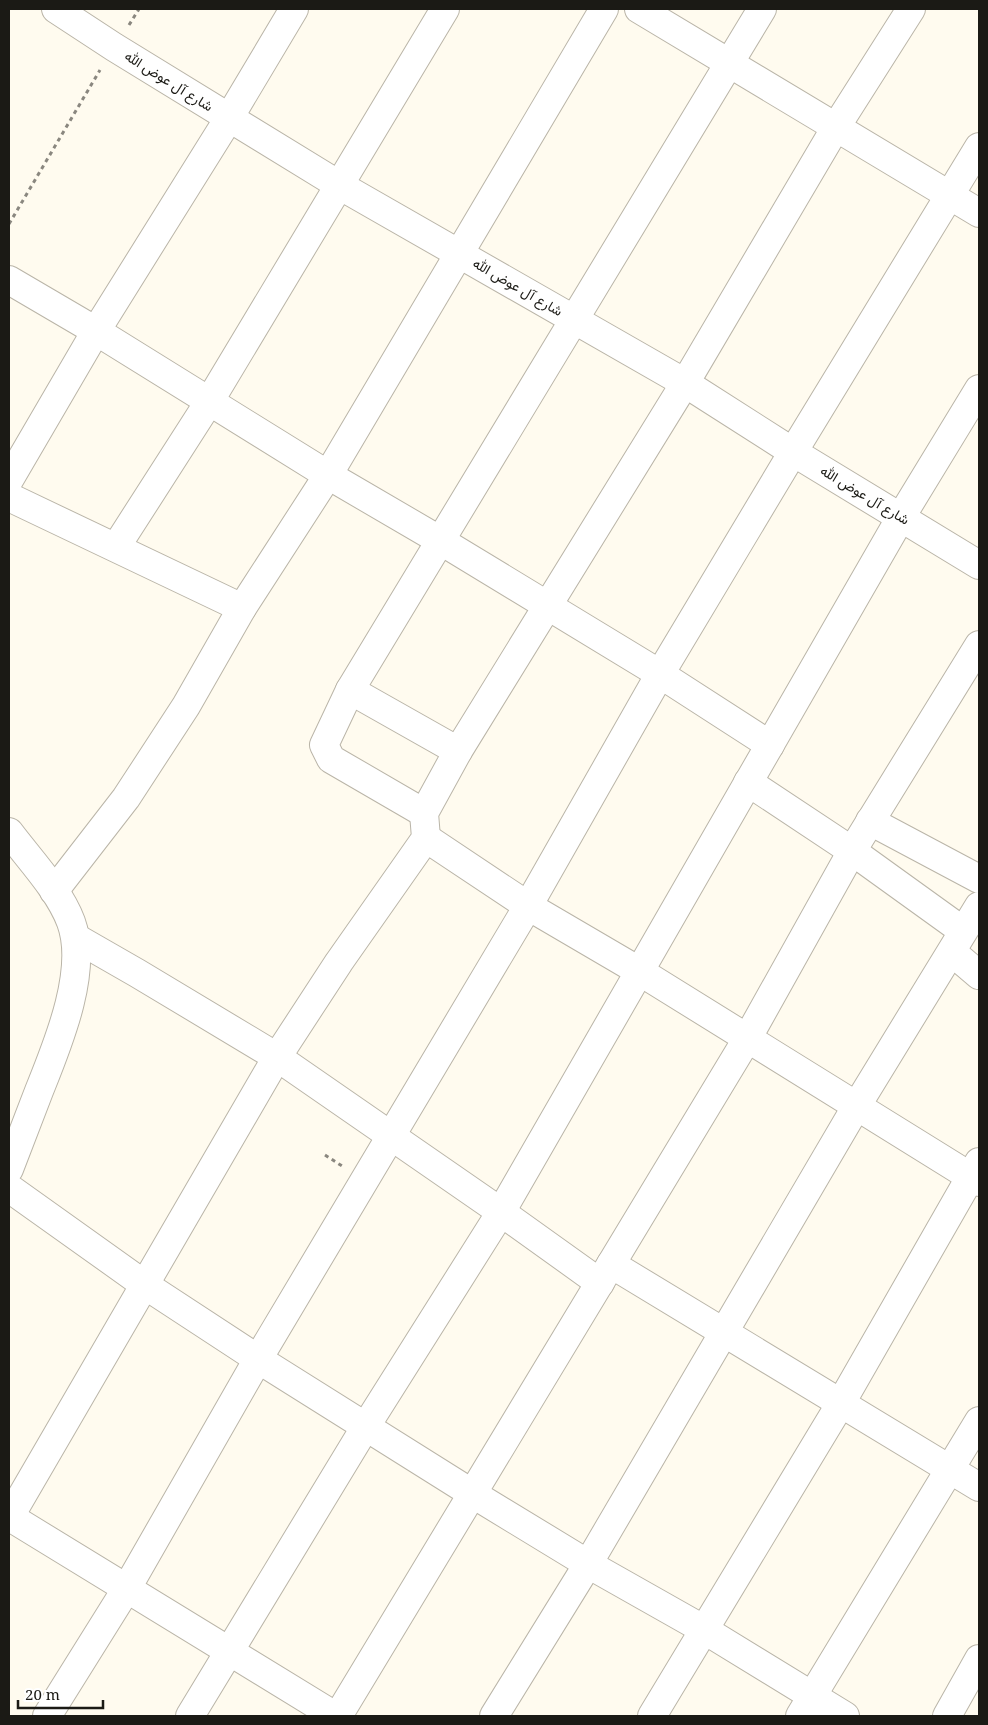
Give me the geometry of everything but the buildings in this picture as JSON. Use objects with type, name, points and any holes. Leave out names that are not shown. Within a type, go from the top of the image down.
[{"type":"street","name":"شارع آل عوض الله","points":[[56,9],[114,47],[339,185],[685,383],[793,452],[979,565]]},
{"type":"street","points":[[9,480],[96,331],[229,118],[294,9]]},
{"type":"street","points":[[116,547],[208,402],[445,9]]},
{"type":"street","points":[[54,891],[126,798],[186,706],[242,608],[328,476],[604,9]]},
{"type":"street","points":[[639,9],[979,213]]},
{"type":"street","points":[[652,1716],[841,1403],[976,1173],[856,1107],[639,971],[528,906],[425,826],[331,759],[324,744],[350,690],[762,9]]},
{"type":"street","points":[[911,9],[836,127],[685,383],[458,751],[425,826],[277,1057],[9,1517],[336,1716],[473,1494],[747,1039],[852,851],[979,645]]},
{"type":"street","points":[[47,1716],[127,1588],[258,1359],[528,906],[660,674],[979,147]]},
{"type":"street","points":[[9,280],[96,331],[328,476],[441,541],[660,674],[770,745]]},
{"type":"street","points":[[190,1716],[366,1426],[501,1212],[901,517],[979,389]]},
{"type":"street","points":[[9,497],[242,608]]},
{"type":"street","points":[[350,690],[458,751]]},
{"type":"street","points":[[748,782],[852,851],[957,941],[979,975]]},
{"type":"street","points":[[870,821],[979,879]]},
{"type":"street","points":[[9,832],[62,902],[72,923],[76,938],[75,971],[63,1028],[9,1169]]},
{"type":"street","points":[[494,1716],[588,1564],[856,1107],[979,906]]},
{"type":"street","points":[[76,938],[137,972],[277,1057],[501,1212],[605,1273],[724,1334],[979,1487]]},
{"type":"street","points":[[9,1188],[145,1285],[258,1359],[588,1564],[703,1629],[806,1706],[845,1716]]},
{"type":"street","points":[[806,1706],[979,1420]]},
{"type":"street","points":[[947,1716],[979,1658]]},
{"type":"path","points":[[9,224],[114,47],[139,9]]}]
